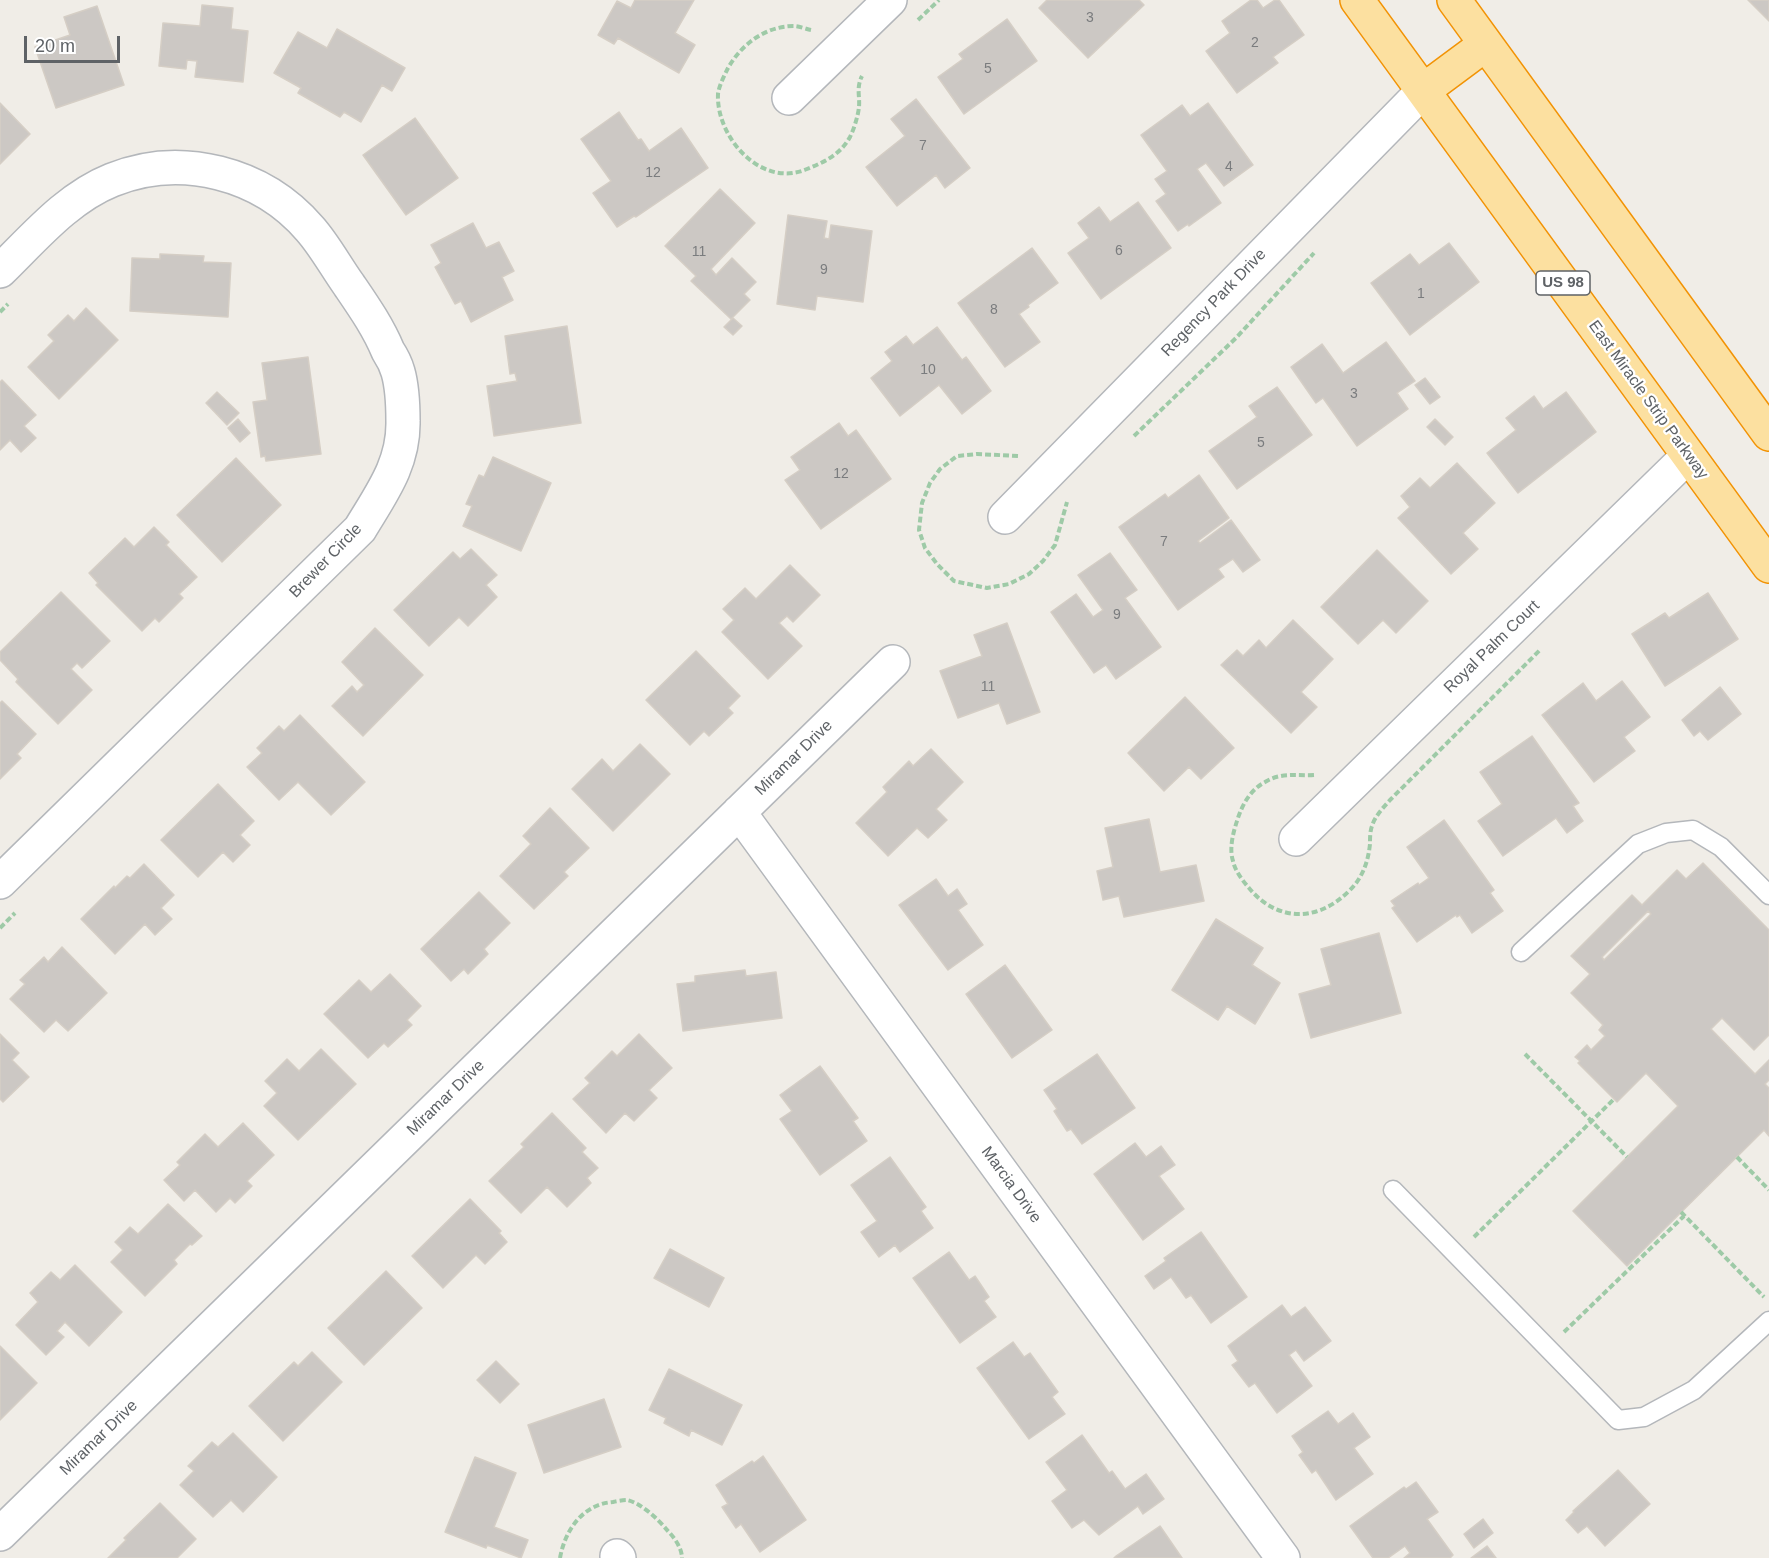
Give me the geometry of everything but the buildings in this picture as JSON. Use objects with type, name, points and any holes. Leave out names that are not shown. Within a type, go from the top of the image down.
[{"type":"highway","name":"East Miracle Strip Parkway","points":[[1357,0],[1769,566]]},
{"type":"highway","points":[[1454,0],[1769,434]]},
{"type":"highway","points":[[1424,90],[1486,44]]},
{"type":"street","points":[[789,98],[890,0]]},
{"type":"street","name":"Regency Park Drive","points":[[1005,517],[1424,90]]},
{"type":"street","name":"Brewer Circle","points":[[0,882],[360,529],[393,474],[399,456],[403,422],[398,371],[376,325],[310,229],[283,203],[265,190],[232,176],[210,170],[182,167],[152,169],[111,180],[66,206],[8,283]]},
{"type":"street","name":"Royal Palm Court","points":[[1296,839],[1688,456]]},
{"type":"street","name":"Miramar Drive","points":[[0,1534],[892,662]]},
{"type":"street","name":"Marcia Drive","points":[[739,812],[1283,1558]]},
{"type":"lane","points":[[1521,952],[1638,844],[1666,833],[1693,830],[1721,846],[1769,895]]},
{"type":"lane","points":[[1393,1190],[1618,1420],[1644,1417],[1694,1390],[1769,1321]]},
{"type":"path","points":[[0,312],[8,283]]},
{"type":"path","points":[[0,928],[17,911]]},
{"type":"path","points":[[1525,1054],[1627,1157]]},
{"type":"path","points":[[1457,1254],[1614,1100]]},
{"type":"path","points":[[1737,1156],[1769,1190]]},
{"type":"path","points":[[1548,1347],[1683,1214],[1769,1302]]}]
